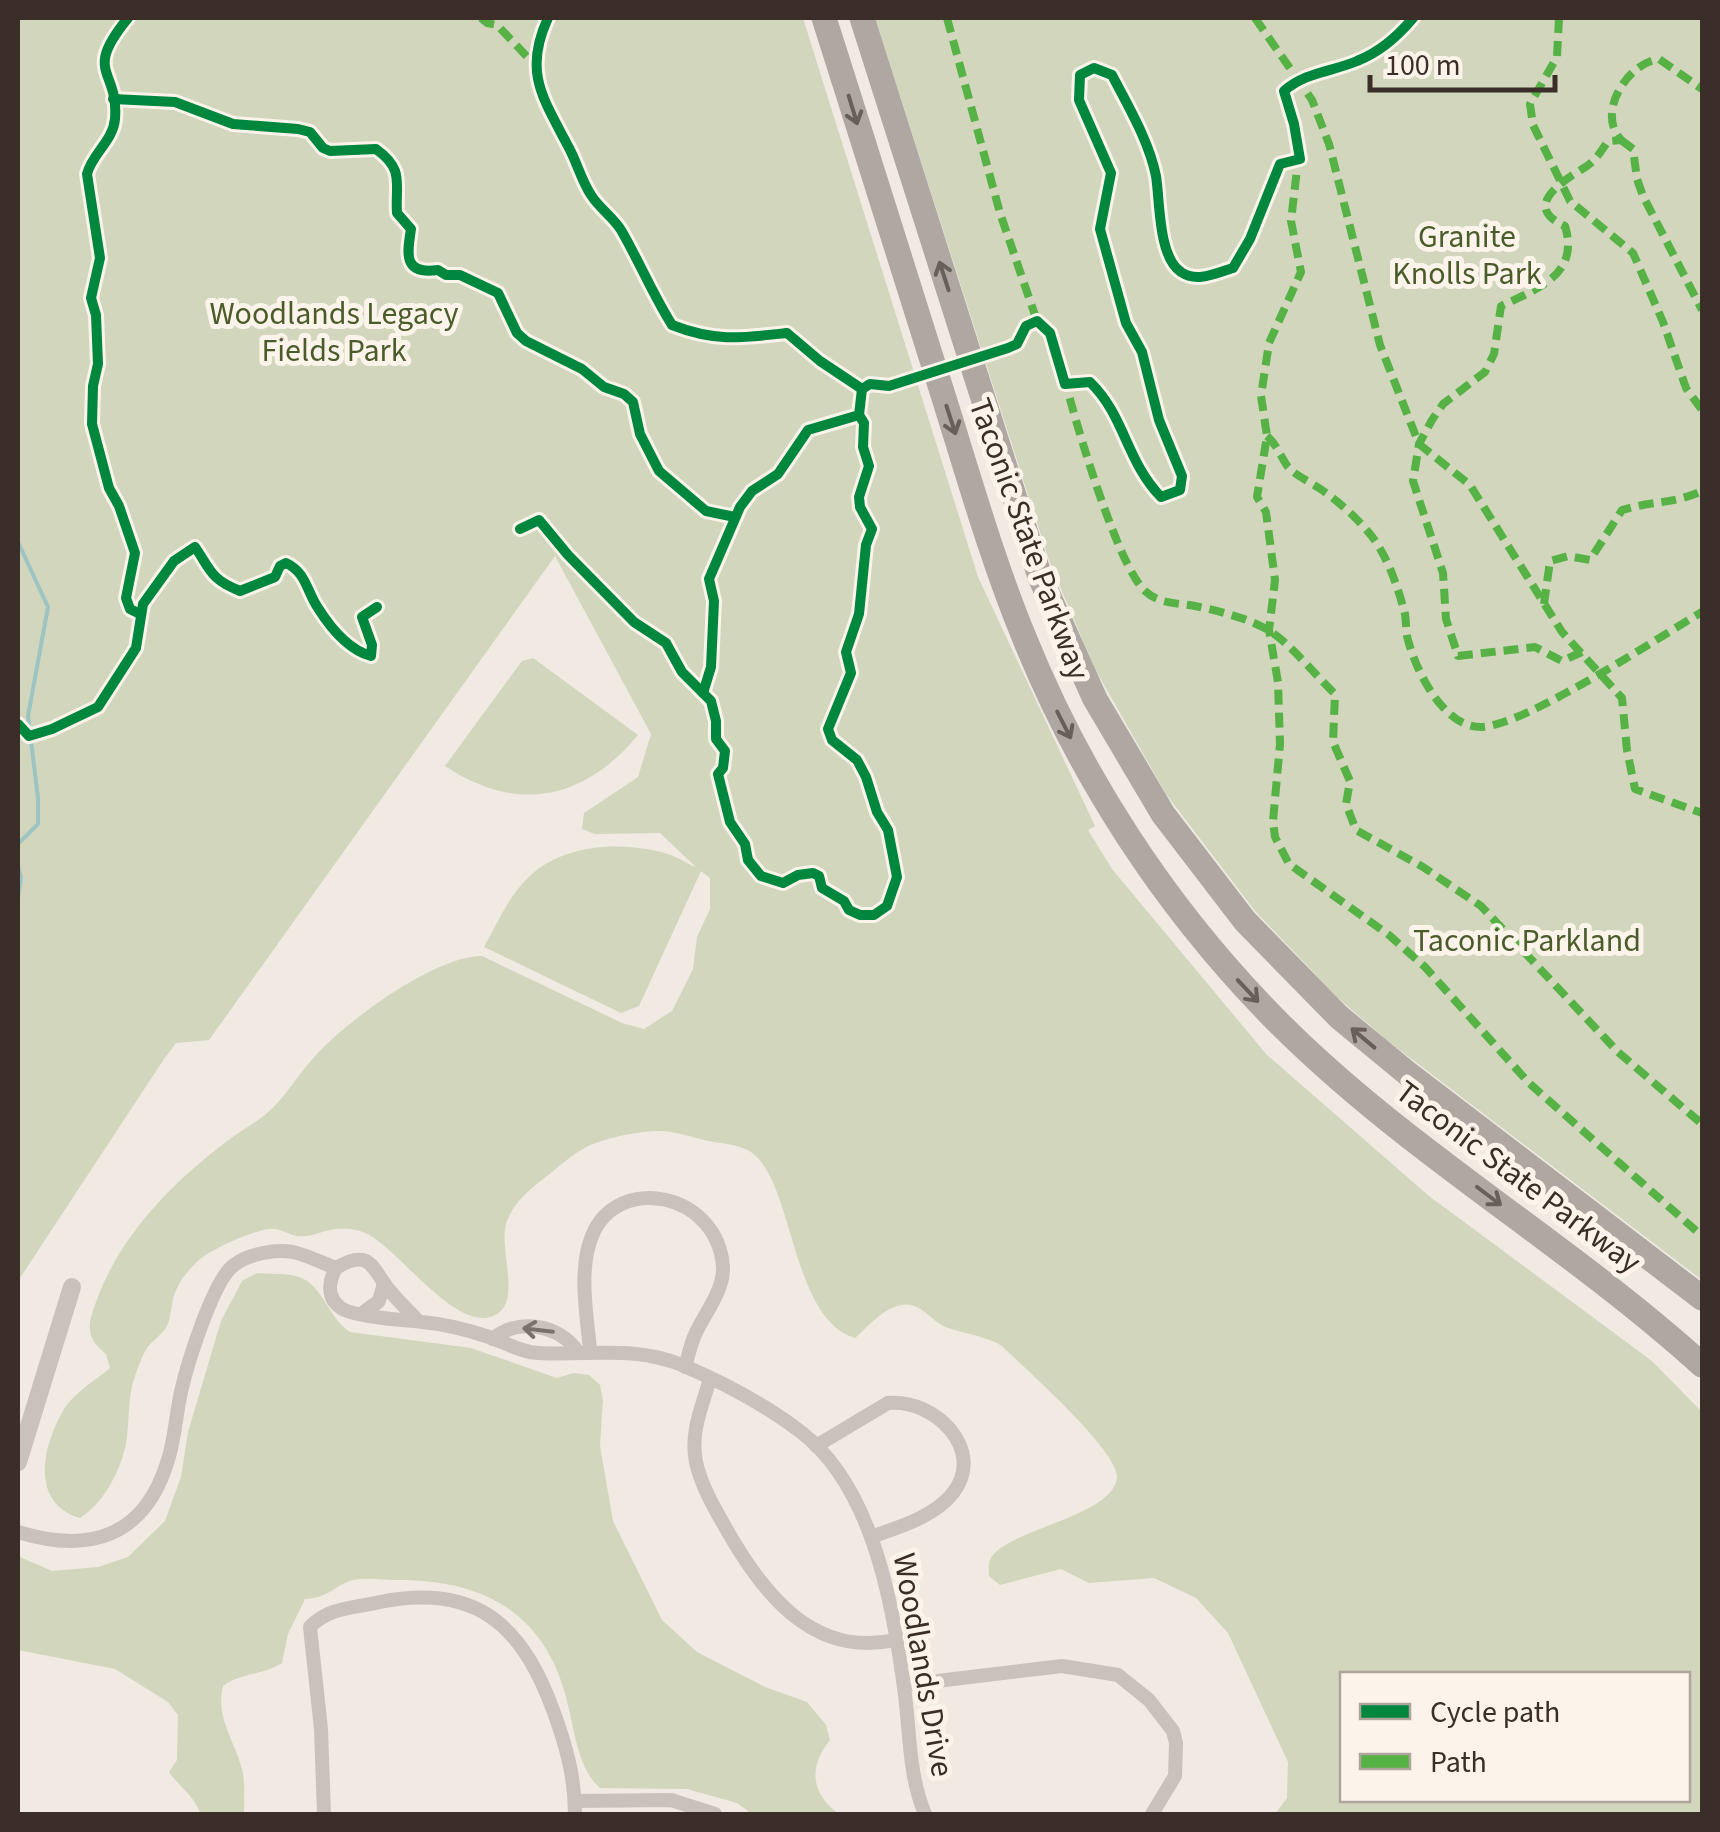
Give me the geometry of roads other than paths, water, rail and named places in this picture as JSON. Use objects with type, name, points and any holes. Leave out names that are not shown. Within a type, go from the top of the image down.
[{"type":"highway","name":"Taconic State Parkway","points":[[824,18],[1008,595],[1060,719],[1128,836],[1208,944],[1310,1054],[1390,1122],[1606,1284],[1702,1366]]},
{"type":"highway","name":"Taconic State Parkway","points":[[862,18],[1040,577],[1095,699],[1139,777],[1236,910],[1338,1017],[1702,1298]]},
{"type":"street","points":[[584,1351],[591,1236],[618,1207],[636,1200],[668,1198],[692,1209],[707,1223],[718,1244],[723,1267],[721,1286],[693,1339],[685,1367]]},
{"type":"street","points":[[18,1532],[76,1544],[102,1538],[120,1530],[151,1500],[168,1460],[182,1388],[198,1335],[223,1276],[234,1264],[249,1257],[291,1252],[336,1268],[350,1260],[365,1260],[378,1268],[384,1283],[418,1321]]},
{"type":"street","name":"Woodlands Drive","points":[[336,1268],[330,1278],[333,1300],[352,1313],[418,1321],[494,1338],[536,1354],[616,1350],[685,1367],[786,1422],[816,1446],[842,1478],[871,1538],[904,1685],[908,1742],[925,1814]]},
{"type":"street","points":[[364,1312],[379,1301],[384,1283]]},
{"type":"street","points":[[18,1462],[72,1286]]},
{"type":"street","name":"Woodlands Drive","points":[[494,1338],[516,1327],[543,1328],[563,1335],[584,1351]]},
{"type":"street","points":[[710,1379],[698,1419],[695,1458],[720,1518],[751,1572],[764,1590],[798,1620],[834,1639],[857,1645],[895,1640]]},
{"type":"street","points":[[816,1446],[888,1403],[912,1402],[952,1431],[960,1447],[962,1470],[955,1491],[932,1511],[871,1538]]},
{"type":"street","points":[[324,1814],[321,1730],[310,1627],[331,1610],[409,1596],[441,1598],[471,1606],[495,1620],[529,1655],[565,1743],[575,1808],[671,1800],[715,1814]]},
{"type":"street","points":[[904,1685],[1062,1666],[1118,1676],[1149,1700],[1173,1732],[1176,1743],[1175,1776],[1152,1814]]},
{"type":"waterway","points":[[18,542],[48,607],[28,716],[38,824],[18,844]]},
{"type":"waterway","points":[[18,866],[18,897]]},
{"type":"park label","name":"Granite Knolls Park","points":[[1467,256]]},
{"type":"park label","name":"Woodlands Legacy Fields Park","points":[[334,332]]},
{"type":"park label","name":"Taconic Parkland","points":[[1527,941]]}]
